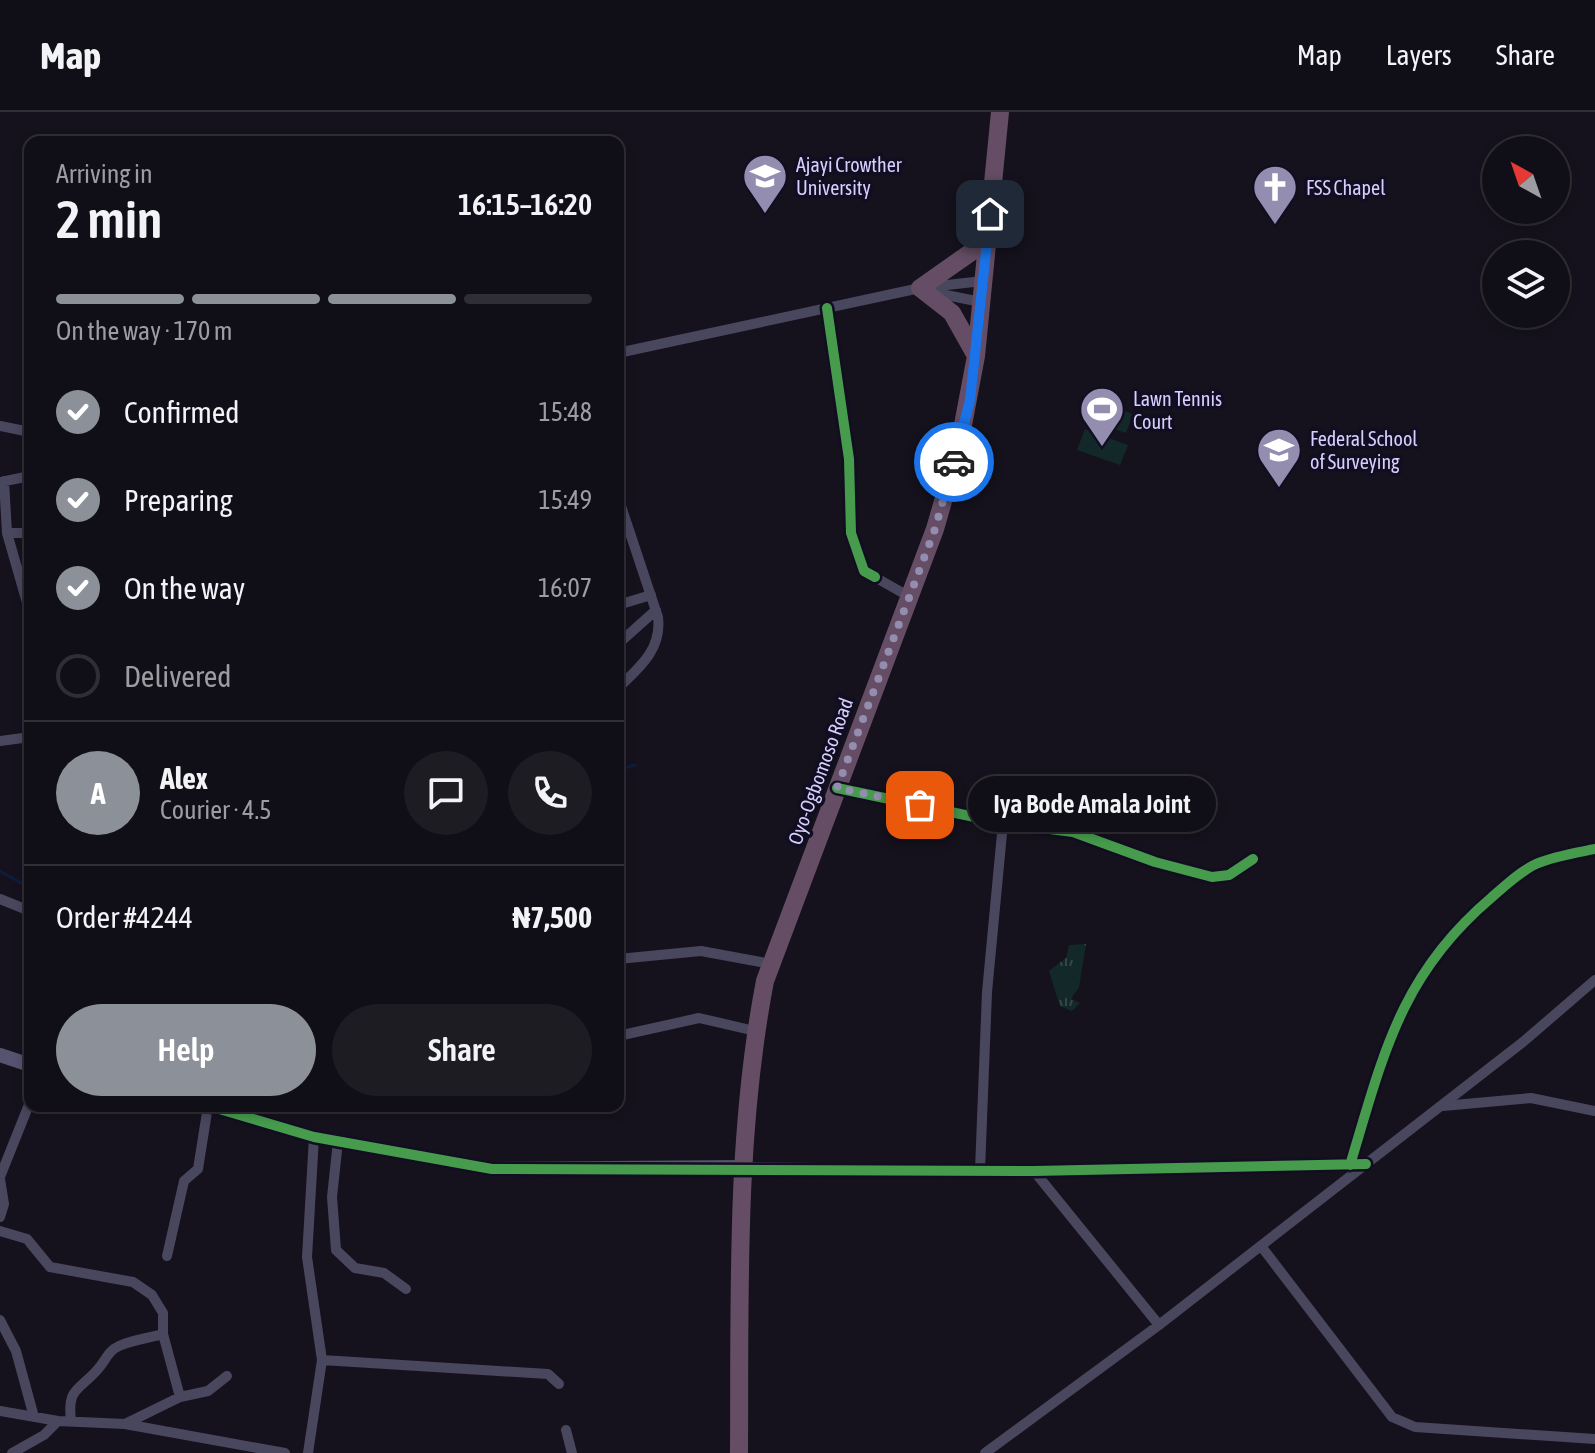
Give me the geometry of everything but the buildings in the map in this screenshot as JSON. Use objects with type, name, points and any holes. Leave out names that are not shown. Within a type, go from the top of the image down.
[{"type":"highway","name":"Oyo-Ogbomoso Road","points":[[739,1453],[742,1167],[755,1031],[771,964],[910,597],[959,446],[976,356],[1000,112]]},
{"type":"highway","points":[[976,356],[952,313],[928,288],[987,241]]},
{"type":"street","points":[[624,352],[928,288],[983,281]]},
{"type":"street","points":[[928,288],[981,302]]},
{"type":"street","points":[[827,308],[849,459],[851,533],[864,571],[910,597]]},
{"type":"street","points":[[0,426],[24,431]]},
{"type":"street","points":[[24,477],[2,481],[7,533],[24,592]]},
{"type":"street","points":[[624,515],[656,610],[660,633],[644,663],[624,682]]},
{"type":"street","points":[[7,533],[24,533]]},
{"type":"street","points":[[624,603],[651,595]]},
{"type":"street","points":[[624,639],[656,610]]},
{"type":"street","points":[[0,741],[24,738]]},
{"type":"street","points":[[837,788],[1003,823],[1073,832],[1155,862],[1212,877],[1229,875],[1253,859]]},
{"type":"street","points":[[980,1170],[987,992],[1003,823]]},
{"type":"street","points":[[1350,1165],[1390,1034],[1425,971],[1475,912],[1520,874],[1544,862],[1595,849]]},
{"type":"street","points":[[0,899],[24,909]]},
{"type":"street","points":[[624,958],[701,951],[771,964]]},
{"type":"street","points":[[985,1453],[1261,1246],[1441,1106],[1595,980]]},
{"type":"street","points":[[624,1035],[699,1018],[755,1031]]},
{"type":"street","points":[[0,1055],[24,1063]]},
{"type":"street","points":[[1441,1106],[1531,1098],[1595,1111]]},
{"type":"street","points":[[0,1217],[4,1204],[0,1178],[26,1112]]},
{"type":"street","points":[[167,1256],[184,1181],[198,1169],[207,1112]]},
{"type":"street","points":[[229,1112],[314,1137],[492,1169],[742,1167],[1034,1171],[1366,1164]]},
{"type":"street","points":[[308,1453],[322,1360],[307,1257],[314,1137]]},
{"type":"street","points":[[338,1141],[332,1197],[336,1250],[355,1268],[384,1273],[406,1289]]},
{"type":"street","points":[[1034,1171],[1159,1325]]},
{"type":"street","points":[[0,1231],[27,1239],[50,1267],[139,1285],[160,1306],[163,1334],[180,1397]]},
{"type":"street","points":[[1261,1246],[1392,1417],[1415,1427],[1595,1439]]},
{"type":"street","points":[[0,1320],[16,1351],[34,1417]]},
{"type":"street","points":[[71,1421],[69,1402],[77,1385],[99,1368],[104,1357],[122,1344],[163,1334]]},
{"type":"street","points":[[322,1360],[548,1374],[559,1384]]},
{"type":"street","points":[[125,1424],[180,1397],[208,1391],[227,1376]]},
{"type":"street","points":[[0,1411],[58,1421],[125,1424],[285,1453]]},
{"type":"street","points":[[12,1453],[44,1435],[58,1421]]},
{"type":"street","points":[[566,1430],[572,1453]]},
{"type":"green space","points":[[1097,402],[1133,414],[1126,433],[1091,421]]},
{"type":"green space","name":"Lawn Tennis Court","points":[[1085,429],[1128,445],[1120,465],[1077,450]]},
{"type":"green space","points":[[1086,944],[1079,987],[1071,999],[1080,1003],[1072,1011],[1060,1006],[1049,971],[1066,958],[1069,945]]},
{"type":"waterway","points":[[624,768],[635,765]]},
{"type":"waterway","points":[[0,871],[24,885]]},
{"type":"cycle path","points":[[827,308],[849,459],[851,533],[864,571],[875,577]]},
{"type":"cycle path","points":[[837,788],[1003,823],[1073,832],[1155,862],[1212,877],[1229,875],[1253,859]]},
{"type":"cycle path","points":[[1350,1165],[1385,1053],[1415,988],[1435,957],[1460,927],[1524,871],[1550,859],[1595,849]]},
{"type":"cycle path","points":[[229,1112],[314,1137],[492,1169],[1034,1171],[1366,1164]]},
{"type":"way so far","points":[[920,805],[837,788],[935,529],[954,462]]},
{"type":"place","name":"Ajayi Crowther University","points":[[765,215]]},
{"type":"place","name":"FSS Chapel","points":[[1275,226]]},
{"type":"place","name":"Lawn Tennis Court","points":[[1102,448]]},
{"type":"place","name":"Federal School of Surveying","points":[[1279,489]]},
{"type":"place","name":"Iya Bode Amala Joint","points":[[920,805]]},
{"type":"route","points":[[954,462],[970,400],[990,214]]}]
